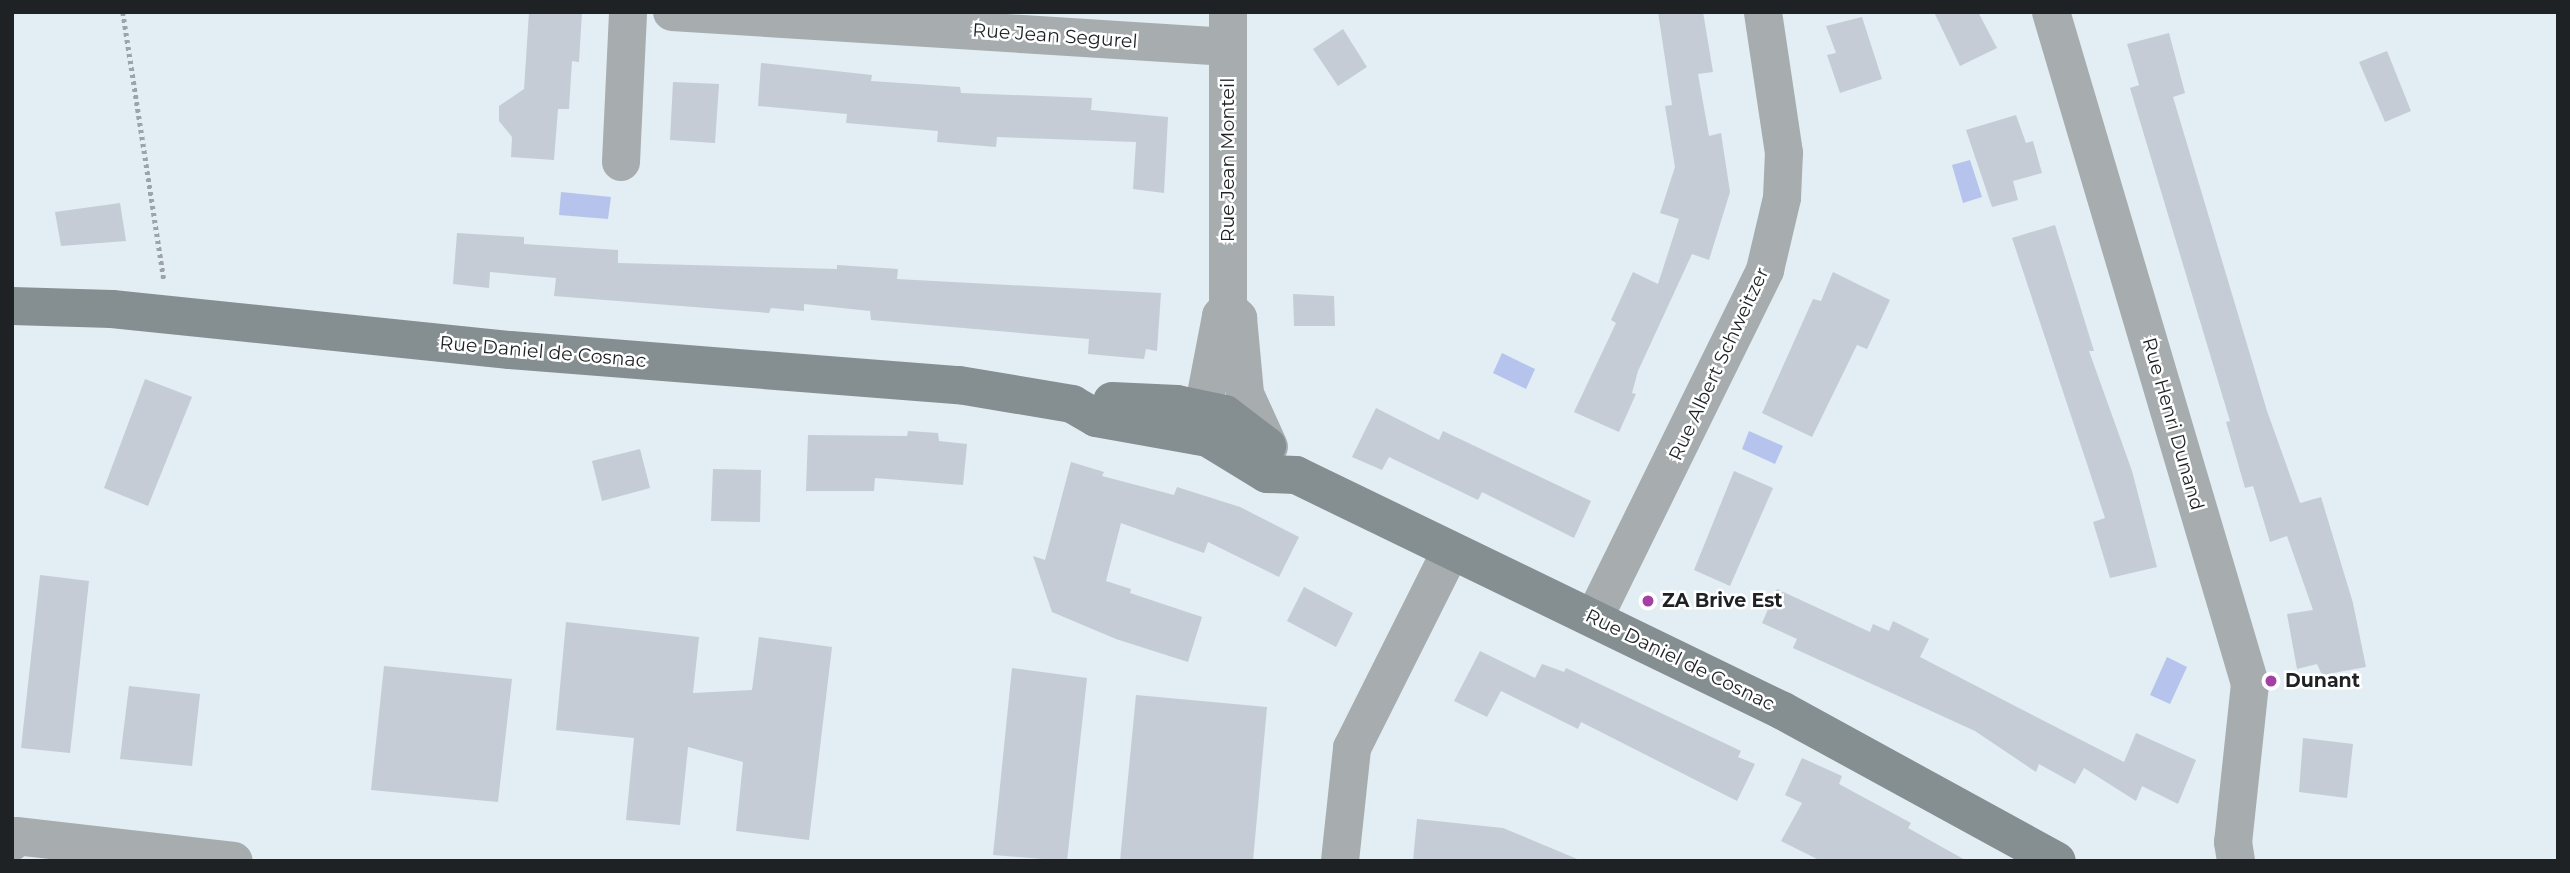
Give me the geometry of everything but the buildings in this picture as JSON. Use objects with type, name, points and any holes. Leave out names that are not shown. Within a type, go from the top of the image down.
[{"type":"street","points":[[621,162],[628,12]]},
{"type":"street","name":"Rue Jean Segurel","points":[[672,12],[1228,29]]},
{"type":"street","name":"Rue Albert Schweitzer","points":[[1594,618],[1765,270],[1782,198],[1784,153],[1763,12]]},
{"type":"street","name":"Rue Henri Dunand","points":[[2051,12],[2250,684],[2229,855]]},
{"type":"street","name":"Rue Jean Monteil","points":[[1201,423],[1221,316],[1228,308],[1228,29]]},
{"type":"street","name":"Rue Daniel de Cosnac","points":[[12,306],[169,314],[510,350],[909,379],[1072,404],[1098,398],[1201,423],[1223,443],[1266,474],[1296,475]]},
{"type":"street","name":"Rue Jean Monteil","points":[[1228,308],[1238,318],[1245,394],[1269,447]]},
{"type":"street","name":"Rue Daniel de Cosnac","points":[[1201,423],[1225,414],[1269,447],[1296,475],[1783,711],[2057,861]]},
{"type":"street","points":[[1340,861],[1352,748],[1451,550]]},
{"type":"street","points":[[12,842],[16,836],[234,861]]},
{"type":"path","points":[[123,12],[169,314]]},
{"type":"water","points":[[1970,160],[1982,197],[1963,203],[1952,165]]},
{"type":"water","points":[[561,192],[611,197],[608,219],[559,215]]},
{"type":"water","points":[[1502,353],[1535,369],[1526,389],[1493,373]]},
{"type":"water","points":[[1749,431],[1783,446],[1775,464],[1742,449]]},
{"type":"water","points":[[2167,657],[2187,667],[2170,704],[2150,695]]},
{"type":"place","name":"ZA Brive Est","points":[[1648,601]]},
{"type":"place","name":"Dunant","points":[[2271,681]]}]
